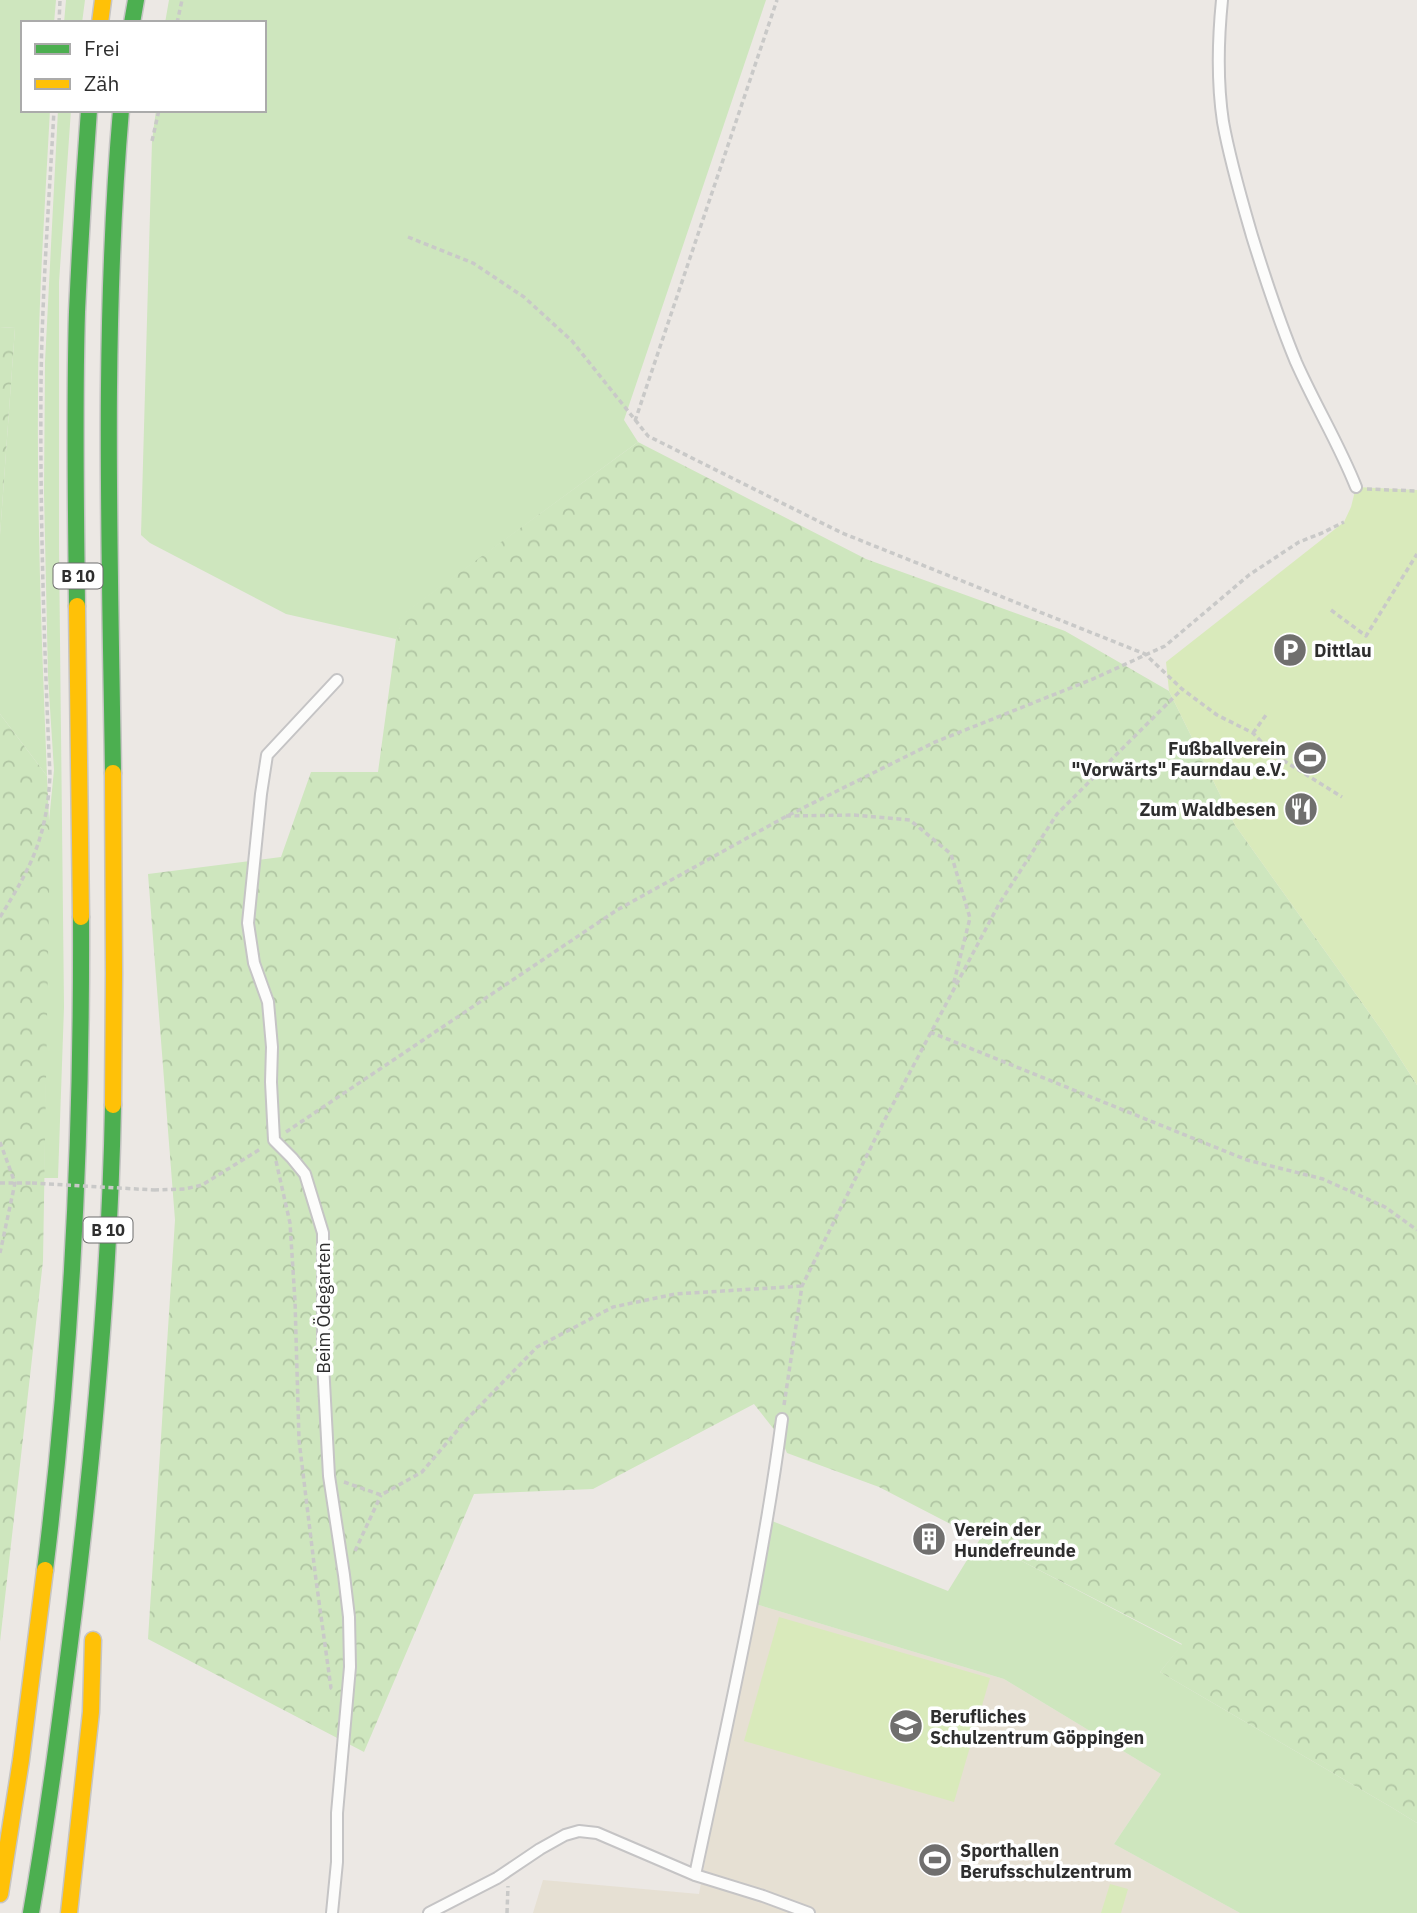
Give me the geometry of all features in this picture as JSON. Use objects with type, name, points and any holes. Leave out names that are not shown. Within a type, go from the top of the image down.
[{"type":"highway","points":[[100,21],[103,0]]},
{"type":"highway","points":[[132,21],[136,0]]},
{"type":"highway","name":"B 10","points":[[0,1894],[23,1751],[55,1492],[73,1271],[80,1080],[81,922],[76,350],[77,288],[89,112]]},
{"type":"highway","name":"B 10","points":[[31,1913],[53,1776],[84,1535],[100,1355],[111,1166],[114,924],[108,390],[110,285],[121,112]]},
{"type":"highway","name":"B 10","points":[[84,1535],[92,1596]]},
{"type":"highway","points":[[69,1913],[91,1712],[93,1621]]},
{"type":"lane","points":[[1222,0],[1219,73],[1223,120],[1234,174],[1264,274],[1296,362],[1356,487]]},
{"type":"lane","points":[[276,1143],[268,1002],[254,963],[248,923],[263,781],[267,755],[337,680]]},
{"type":"lane","name":"Beim Ödegarten","points":[[276,1143],[306,1174],[323,1233],[323,1363],[328,1476],[344,1575],[349,1630],[349,1667],[332,1913]]},
{"type":"lane","points":[[695,1875],[752,1603],[782,1419]]},
{"type":"lane","points":[[429,1913],[565,1835],[579,1831],[597,1833],[695,1875],[810,1913]]},
{"type":"path","points":[[59,21],[60,0]]},
{"type":"path","points":[[177,21],[181,0]]},
{"type":"path","points":[[635,421],[777,0]]},
{"type":"path","points":[[0,917],[34,858],[46,820],[49,796],[41,385],[54,112]]},
{"type":"path","points":[[152,141],[159,112]]},
{"type":"path","points":[[408,237],[473,263],[524,297],[572,341],[648,436],[842,533],[1145,654],[1182,689],[1217,716],[1253,733],[1273,754],[1342,797]]},
{"type":"path","points":[[1356,487],[1384,491],[1417,491]]},
{"type":"path","points":[[0,1183],[154,1190],[185,1189],[202,1185],[276,1143],[617,910],[785,817],[934,742],[1080,684],[1165,646],[1249,575],[1298,541],[1344,522]]},
{"type":"path","points":[[1331,610],[1366,636],[1417,554]]},
{"type":"path","points":[[782,1419],[803,1286],[883,1123],[999,904],[1057,814],[1182,689]]},
{"type":"path","points":[[1253,733],[1265,715]]},
{"type":"path","points":[[785,817],[853,815],[910,820],[951,854],[970,918],[952,991]]},
{"type":"path","points":[[930,1032],[1247,1160],[1323,1179],[1385,1208],[1417,1230]]},
{"type":"path","points":[[0,1142],[15,1183],[0,1252]]},
{"type":"path","points":[[276,1143],[275,1162],[290,1223],[299,1440],[316,1580],[331,1688],[347,1698]]},
{"type":"path","points":[[344,1575],[382,1495],[422,1472],[467,1419],[537,1348],[613,1307],[675,1294],[803,1286]]},
{"type":"path","points":[[328,1476],[382,1495]]},
{"type":"path","points":[[507,1913],[508,1870]]},
{"type":"shaded area","name":"Berufliches Schulzentrum Göppingen","points":[[752,1603],[1004,1679],[1161,1774],[1114,1844],[1240,1913],[533,1913],[543,1880],[699,1894]]},
{"type":"green space","points":[[0,0],[56,0],[54,21],[21,21],[21,112],[50,112],[40,290],[38,398],[39,540],[47,776],[0,714],[0,535],[15,328],[0,327]]},
{"type":"green space","points":[[66,0],[85,0],[82,21],[64,21]]},
{"type":"green space","points":[[169,0],[766,0],[624,420],[638,442],[405,613],[396,639],[286,614],[150,543],[141,535],[152,141],[156,112],[266,112],[266,21],[165,21]]},
{"type":"green space","points":[[58,112],[71,112],[59,282],[64,1007],[58,1178],[44,1178],[49,821],[54,770],[48,677],[44,492],[45,362]]},
{"type":"green space","points":[[0,327],[15,328],[0,535]]},
{"type":"green space","points":[[638,442],[866,559],[1065,631],[1169,691],[1235,825],[1383,1032],[1417,1085],[1417,1823],[1160,1672],[1182,1644],[879,1487],[787,1453],[780,1437],[754,1404],[593,1489],[474,1494],[364,1752],[148,1639],[175,1220],[148,874],[281,857],[311,772],[378,772],[396,639],[404,613]]},
{"type":"green space","name":"Fußballverein \"Vorwärts\" Faurndau e.V.","points":[[1356,487],[1417,490],[1417,1085],[1383,1032],[1235,825],[1169,691],[1166,662],[1344,522]]},
{"type":"green space","points":[[0,714],[47,776],[50,842],[43,1261],[0,1642]]},
{"type":"green space","points":[[767,1519],[948,1591],[980,1539],[1182,1645],[1160,1672],[1417,1823],[1417,1913],[1240,1913],[1114,1844],[1161,1774],[1004,1679],[752,1603]]},
{"type":"green space","points":[[779,1617],[990,1678],[954,1802],[744,1741]]},
{"type":"green space","points":[[1110,1884],[1128,1889],[1121,1913],[1101,1913]]},
{"type":"traffic: fast","points":[[132,21],[136,0]]},
{"type":"traffic: fast","points":[[77,606],[76,349],[89,112]]},
{"type":"traffic: fast","points":[[113,773],[109,359],[121,112]]},
{"type":"traffic: fast","points":[[45,1570],[62,1407],[74,1244],[80,1080],[81,917]]},
{"type":"traffic: fast","points":[[31,1913],[60,1720],[89,1479],[105,1292],[113,1105]]},
{"type":"traffic: slow","points":[[100,21],[103,0]]},
{"type":"traffic: slow","points":[[77,606],[81,917]]},
{"type":"traffic: slow","points":[[113,773],[113,1105]]},
{"type":"traffic: slow","points":[[0,1894],[21,1760],[45,1570]]},
{"type":"traffic: slow","points":[[69,1913],[91,1712],[93,1640]]},
{"type":"place","name":"Dittlau","points":[[1290,650]]},
{"type":"place","name":"Fußballverein \"Vorwärts\" Faurndau e.V.","points":[[1310,758]]},
{"type":"place","name":"Zum Waldbesen","points":[[1301,809]]},
{"type":"place","name":"Verein der Hundefreunde","points":[[929,1539]]},
{"type":"place","name":"Berufliches Schulzentrum Göppingen","points":[[906,1726]]},
{"type":"place","name":"Sporthallen Berufsschulzentrum","points":[[935,1860]]}]
